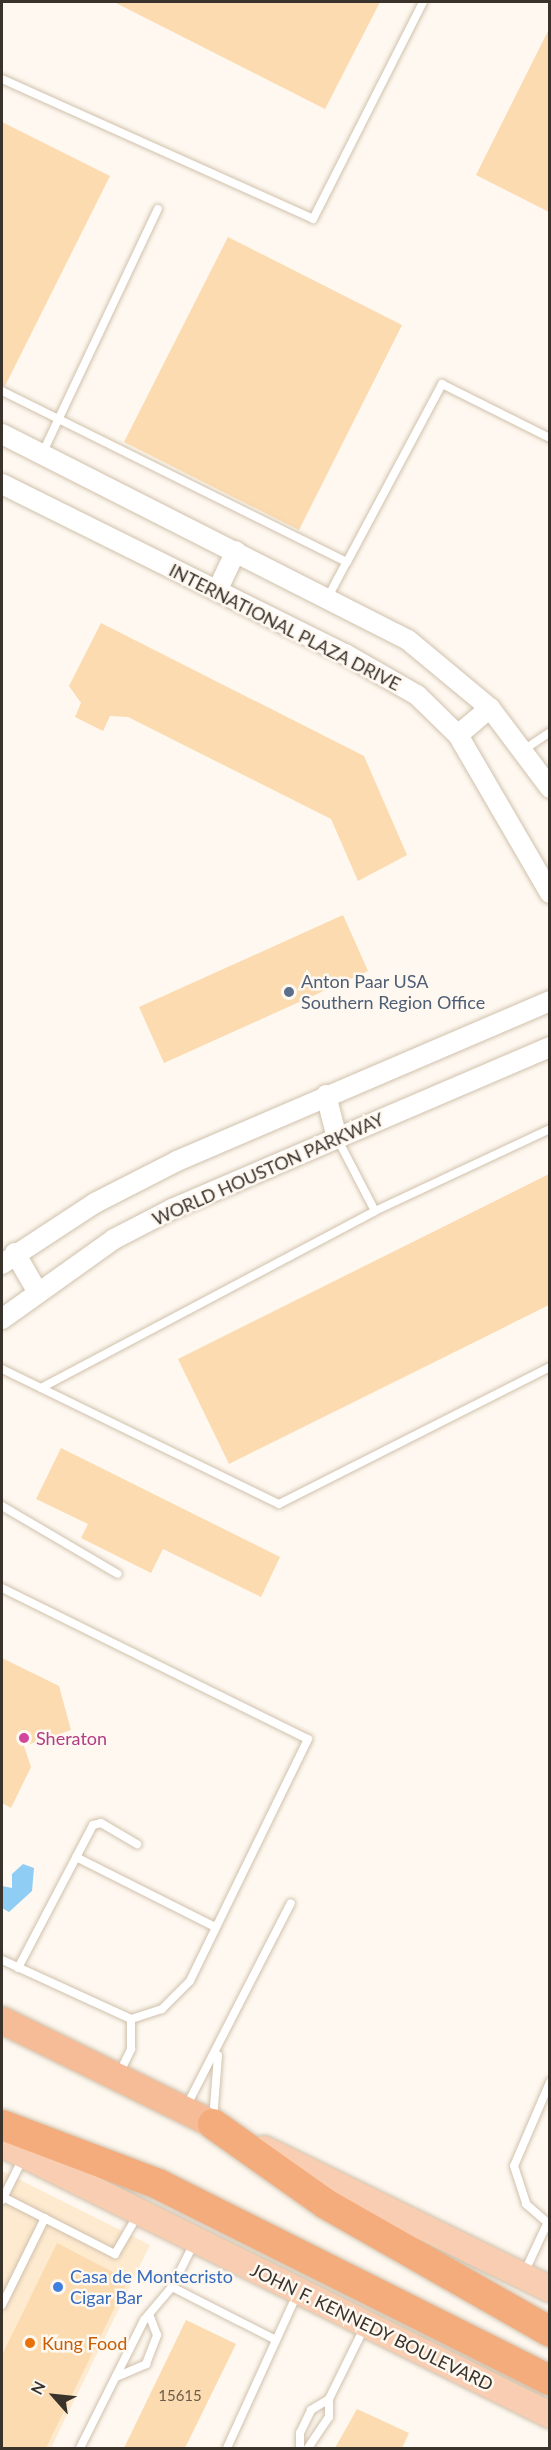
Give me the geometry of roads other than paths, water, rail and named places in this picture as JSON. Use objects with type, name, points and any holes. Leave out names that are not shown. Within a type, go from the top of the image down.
[{"type":"highway","points":[[2,2020],[213,2124],[326,2204],[549,2332]]},
{"type":"highway","points":[[2,2125],[158,2184],[549,2380]]},
{"type":"main road","points":[[213,2124],[549,2289]]},
{"type":"main road","name":"JOHN F. KENNEDY BOULEVARD","points":[[2,2144],[549,2415]]},
{"type":"street","points":[[2,434],[328,597],[408,640],[490,708],[525,749],[549,788]]},
{"type":"street","name":"INTERNATIONAL PLAZA DRIVE","points":[[2,484],[217,591],[417,695],[458,735],[549,893]]},
{"type":"street","points":[[217,591],[236,551]]},
{"type":"street","points":[[458,735],[490,708]]},
{"type":"street","points":[[37,1291],[8,1258],[125,1187],[326,1095],[549,1001]]},
{"type":"street","name":"WORLD HOUSTON PARKWAY","points":[[2,1319],[37,1291],[162,1214],[549,1047]]},
{"type":"street","points":[[326,1095],[337,1138]]},
{"type":"lane","points":[[2,79],[313,219],[423,2]]},
{"type":"lane","points":[[42,454],[158,209]]},
{"type":"lane","points":[[328,597],[442,384],[549,438]]},
{"type":"lane","points":[[2,391],[347,562]]},
{"type":"lane","points":[[525,749],[549,732]]},
{"type":"lane","points":[[40,1388],[375,1211],[549,1129]]},
{"type":"lane","points":[[337,1138],[375,1211]]},
{"type":"lane","points":[[2,1369],[279,1504],[549,1367]]},
{"type":"lane","points":[[2,1506],[118,1574]]},
{"type":"lane","points":[[2,1588],[308,1739],[215,1927],[178,1996],[162,2009],[131,2019],[2,1960]]},
{"type":"lane","points":[[18,1968],[76,1857],[97,1822],[137,1844]]},
{"type":"lane","points":[[76,1857],[215,1927]]},
{"type":"lane","points":[[184,2109],[218,2054],[291,1904]]},
{"type":"lane","points":[[118,2077],[131,2049],[131,2019]]},
{"type":"lane","points":[[213,2124],[218,2054]]},
{"type":"lane","points":[[523,2276],[548,2225],[526,2204],[514,2166],[549,2082]]},
{"type":"lane","points":[[24,2155],[2,2199],[115,2254],[140,2212]]},
{"type":"lane","points":[[2,2305],[45,2218]]},
{"type":"lane","points":[[80,2448],[149,2314],[172,2287],[196,2240]]},
{"type":"lane","points":[[172,2287],[274,2339]]},
{"type":"lane","points":[[227,2448],[275,2348],[274,2339],[299,2291]]},
{"type":"lane","points":[[116,2377],[146,2364],[157,2335],[149,2314]]},
{"type":"lane","points":[[308,2448],[329,2417],[329,2399],[366,2324]]},
{"type":"lane","points":[[300,2448],[300,2433],[311,2410],[329,2399]]},
{"type":"water","points":[[23,1864],[34,1868],[32,1891],[9,1912],[2,1908],[2,1886],[12,1888],[12,1874]]},
{"type":"place","name":"Anton Paar USA Southern Region Office","points":[[289,992]]},
{"type":"place","name":"Sheraton","points":[[24,1738]]},
{"type":"place","name":"Casa de Montecristo Cigar Bar","points":[[58,2287]]},
{"type":"place","name":"Kung Food","points":[[30,2343]]}]
